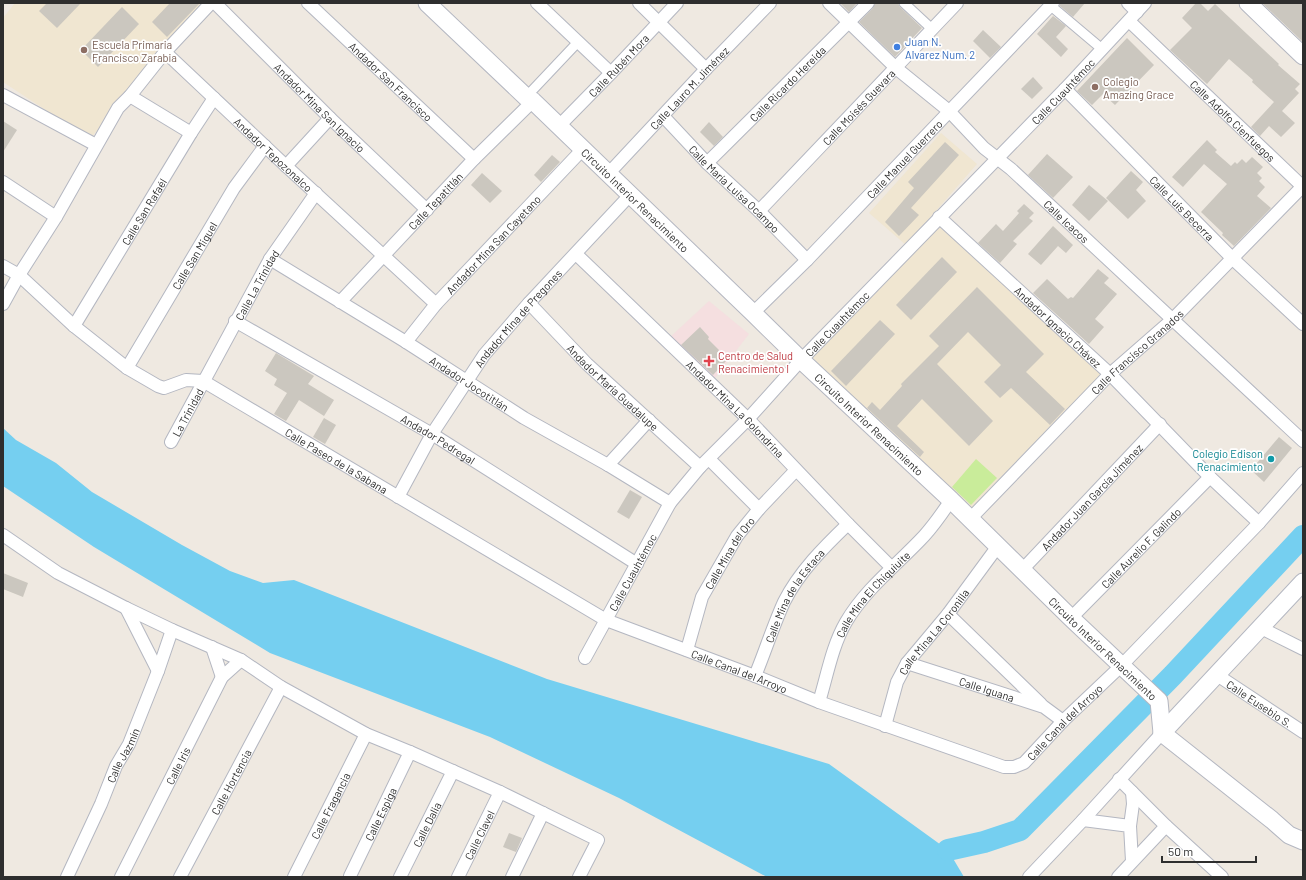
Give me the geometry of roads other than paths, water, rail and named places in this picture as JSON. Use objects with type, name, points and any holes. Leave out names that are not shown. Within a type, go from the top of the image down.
[{"type":"main road","name":"Circuito Interior Renacimiento","points":[[427,3],[609,173],[801,360],[971,518],[1071,618],[1159,701],[1162,733]]},
{"type":"main road","points":[[1248,3],[1303,56]]},
{"type":"main road","points":[[1303,582],[1162,733],[1289,835],[1303,841]]},
{"type":"street","points":[[3,304],[18,275],[56,217],[118,108],[130,96],[165,52],[211,3]]},
{"type":"street","name":"Andador Mina San Ignacio","points":[[214,3],[330,118],[428,210]]},
{"type":"street","name":"Andador San Francisco","points":[[308,3],[474,159]]},
{"type":"street","points":[[536,3],[611,73]]},
{"type":"street","points":[[639,3],[706,69]]},
{"type":"street","name":"Calle Rubén Mora","points":[[559,126],[677,3]]},
{"type":"street","name":"Calle Icacos","points":[[829,3],[896,68],[949,111],[984,148],[1011,168],[1303,441]]},
{"type":"street","name":"Calle Ricardo Hereida","points":[[707,163],[868,3]]},
{"type":"street","points":[[904,3],[932,30]]},
{"type":"street","name":"Calle Moisés Guevara","points":[[759,212],[957,3]]},
{"type":"street","points":[[1128,3],[1141,7]]},
{"type":"street","name":"Calle Lauro M. Jiménez","points":[[609,173],[766,4]]},
{"type":"street","points":[[1052,4],[1102,49]]},
{"type":"street","name":"Calle Manuel Guerrero","points":[[753,313],[806,260],[1052,4]]},
{"type":"street","name":"Calle Cuauhtémoc","points":[[585,658],[670,503],[705,463],[748,419],[801,360],[1065,89],[1141,7]]},
{"type":"street","name":"Calle Adolfo Cienfuegos","points":[[1129,21],[1303,186]]},
{"type":"street","name":"Calle Tepatitlán","points":[[340,302],[383,255],[428,210],[530,99],[578,42]]},
{"type":"street","name":"Andador Tepozonalco","points":[[165,52],[436,304]]},
{"type":"street","name":"Calle Luis Becerra","points":[[1065,89],[1233,259],[1303,324]]},
{"type":"street","points":[[3,95],[96,145]]},
{"type":"street","points":[[130,96],[191,133]]},
{"type":"street","name":"Calle San Rafaél","points":[[74,326],[191,133],[214,98]]},
{"type":"street","name":"Calle María Luisa Ocampo","points":[[663,116],[707,163],[759,212],[806,260]]},
{"type":"street","points":[[286,166],[330,118]]},
{"type":"street","name":"Calle San Miguel","points":[[126,368],[234,188],[265,146]]},
{"type":"street","name":"Andador Mina San Cayetano","points":[[406,342],[436,304],[583,149]]},
{"type":"street","points":[[3,182],[56,217]]},
{"type":"street","name":"Calle Francisco Granados","points":[[971,518],[1110,374],[1173,319],[1303,186]]},
{"type":"street","name":"Calle La Trinidad","points":[[204,381],[235,321],[270,259],[316,193]]},
{"type":"street","name":"Andador Mina de Pregones","points":[[398,497],[432,434],[484,356],[530,303],[631,194]]},
{"type":"street","name":"Andador Ignacio Chávez","points":[[939,217],[1110,374],[1210,477],[1259,523]]},
{"type":"street","name":"Andador Mina La Golondrina","points":[[576,254],[748,419],[848,524],[892,567]]},
{"type":"street","name":"Andador Jocotitlán","points":[[270,259],[406,342],[524,418],[608,465],[670,503]]},
{"type":"street","name":"Calle Paseo de la Sabana","points":[[3,266],[18,275],[74,326],[126,368],[158,386],[164,388],[186,380],[204,381],[606,620],[687,650]]},
{"type":"street","name":"Andador María Guadalupe","points":[[530,303],[587,364],[649,420],[705,463],[759,509]]},
{"type":"street","name":"Andador Pedregal","points":[[235,321],[432,434],[637,564]]},
{"type":"street","name":"La Trinidad","points":[[171,442],[204,381]]},
{"type":"street","points":[[608,465],[649,420]]},
{"type":"street","name":"Andador Juan García Jiménez","points":[[1022,570],[1160,424]]},
{"type":"street","name":"Calle Mina del Oro","points":[[687,650],[702,597],[737,536],[759,509],[796,470]]},
{"type":"street","name":"Calle Canal del Arroyo","points":[[687,650],[819,702],[885,726],[1004,767],[1014,767],[1024,763],[1063,721],[1121,666],[1259,523],[1303,473]]},
{"type":"street","name":"Calle Aurelio F. Galindo","points":[[1071,618],[1210,477]]},
{"type":"street","name":"Calle Mina El Chiquiuite","points":[[819,702],[837,638],[846,621],[860,602],[892,567],[924,536],[951,500]]},
{"type":"street","name":"Calle Mina de la Estaca","points":[[755,676],[784,601],[819,552],[848,524]]},
{"type":"street","points":[[3,535],[58,573],[172,630],[242,660],[281,687],[366,734],[500,792],[598,840],[579,877]]},
{"type":"street","name":"Calle Mina La Coronilla","points":[[885,726],[897,682],[907,663],[948,614],[998,546]]},
{"type":"street","points":[[126,608],[158,670]]},
{"type":"street","points":[[948,614],[1044,707]]},
{"type":"street","points":[[1261,628],[1303,649]]},
{"type":"street","name":"Calle Jazmín","points":[[67,877],[101,804],[116,766],[129,744],[172,630]]},
{"type":"street","points":[[212,647],[222,677]]},
{"type":"street","name":"Calle Iris","points":[[121,877],[222,677],[242,660]]},
{"type":"street","name":"Calle Iguana","points":[[907,663],[1044,707],[1063,721]]},
{"type":"street","name":"Calle Eusebio S.","points":[[1217,675],[1303,732]]},
{"type":"street","name":"Calle Hortencia","points":[[180,877],[281,687]]},
{"type":"street","points":[[1029,877],[1162,733]]},
{"type":"street","name":"Calle Fragancia","points":[[294,877],[366,734]]},
{"type":"street","name":"Calle Espiga","points":[[350,876],[410,752]]},
{"type":"street","name":"Calle Dalia","points":[[400,877],[453,772]]},
{"type":"street","points":[[1119,780],[1216,875]]},
{"type":"street","name":"Calle Clavel","points":[[458,877],[500,792]]},
{"type":"street","points":[[1132,792],[1133,804],[1130,826],[1132,861]]},
{"type":"street","points":[[512,877],[543,813]]},
{"type":"street","points":[[1083,820],[1130,826]]},
{"type":"street","points":[[1118,877],[1166,826]]},
{"type":"water","points":[[3,428],[16,440],[56,463],[92,492],[182,545],[230,571],[263,583],[294,580],[547,679],[829,764],[948,850],[964,877],[767,877],[619,798],[490,737],[270,653],[94,547],[3,486]]},
{"type":"waterway","points":[[948,850],[984,842],[1020,830],[1173,675],[1303,536]]},
{"type":"place","name":"Juan N. Alvarez Num. 2","points":[[897,47]]},
{"type":"place","name":"Escuela Primaria Francisco Zarabia","points":[[84,50]]},
{"type":"place","name":"Colegio Amazing Grace","points":[[1095,87]]},
{"type":"place","name":"Centro de Salud Renacimiento I","points":[[709,361]]},
{"type":"place","name":"Colegio Edison Renacimiento","points":[[1271,459]]}]
